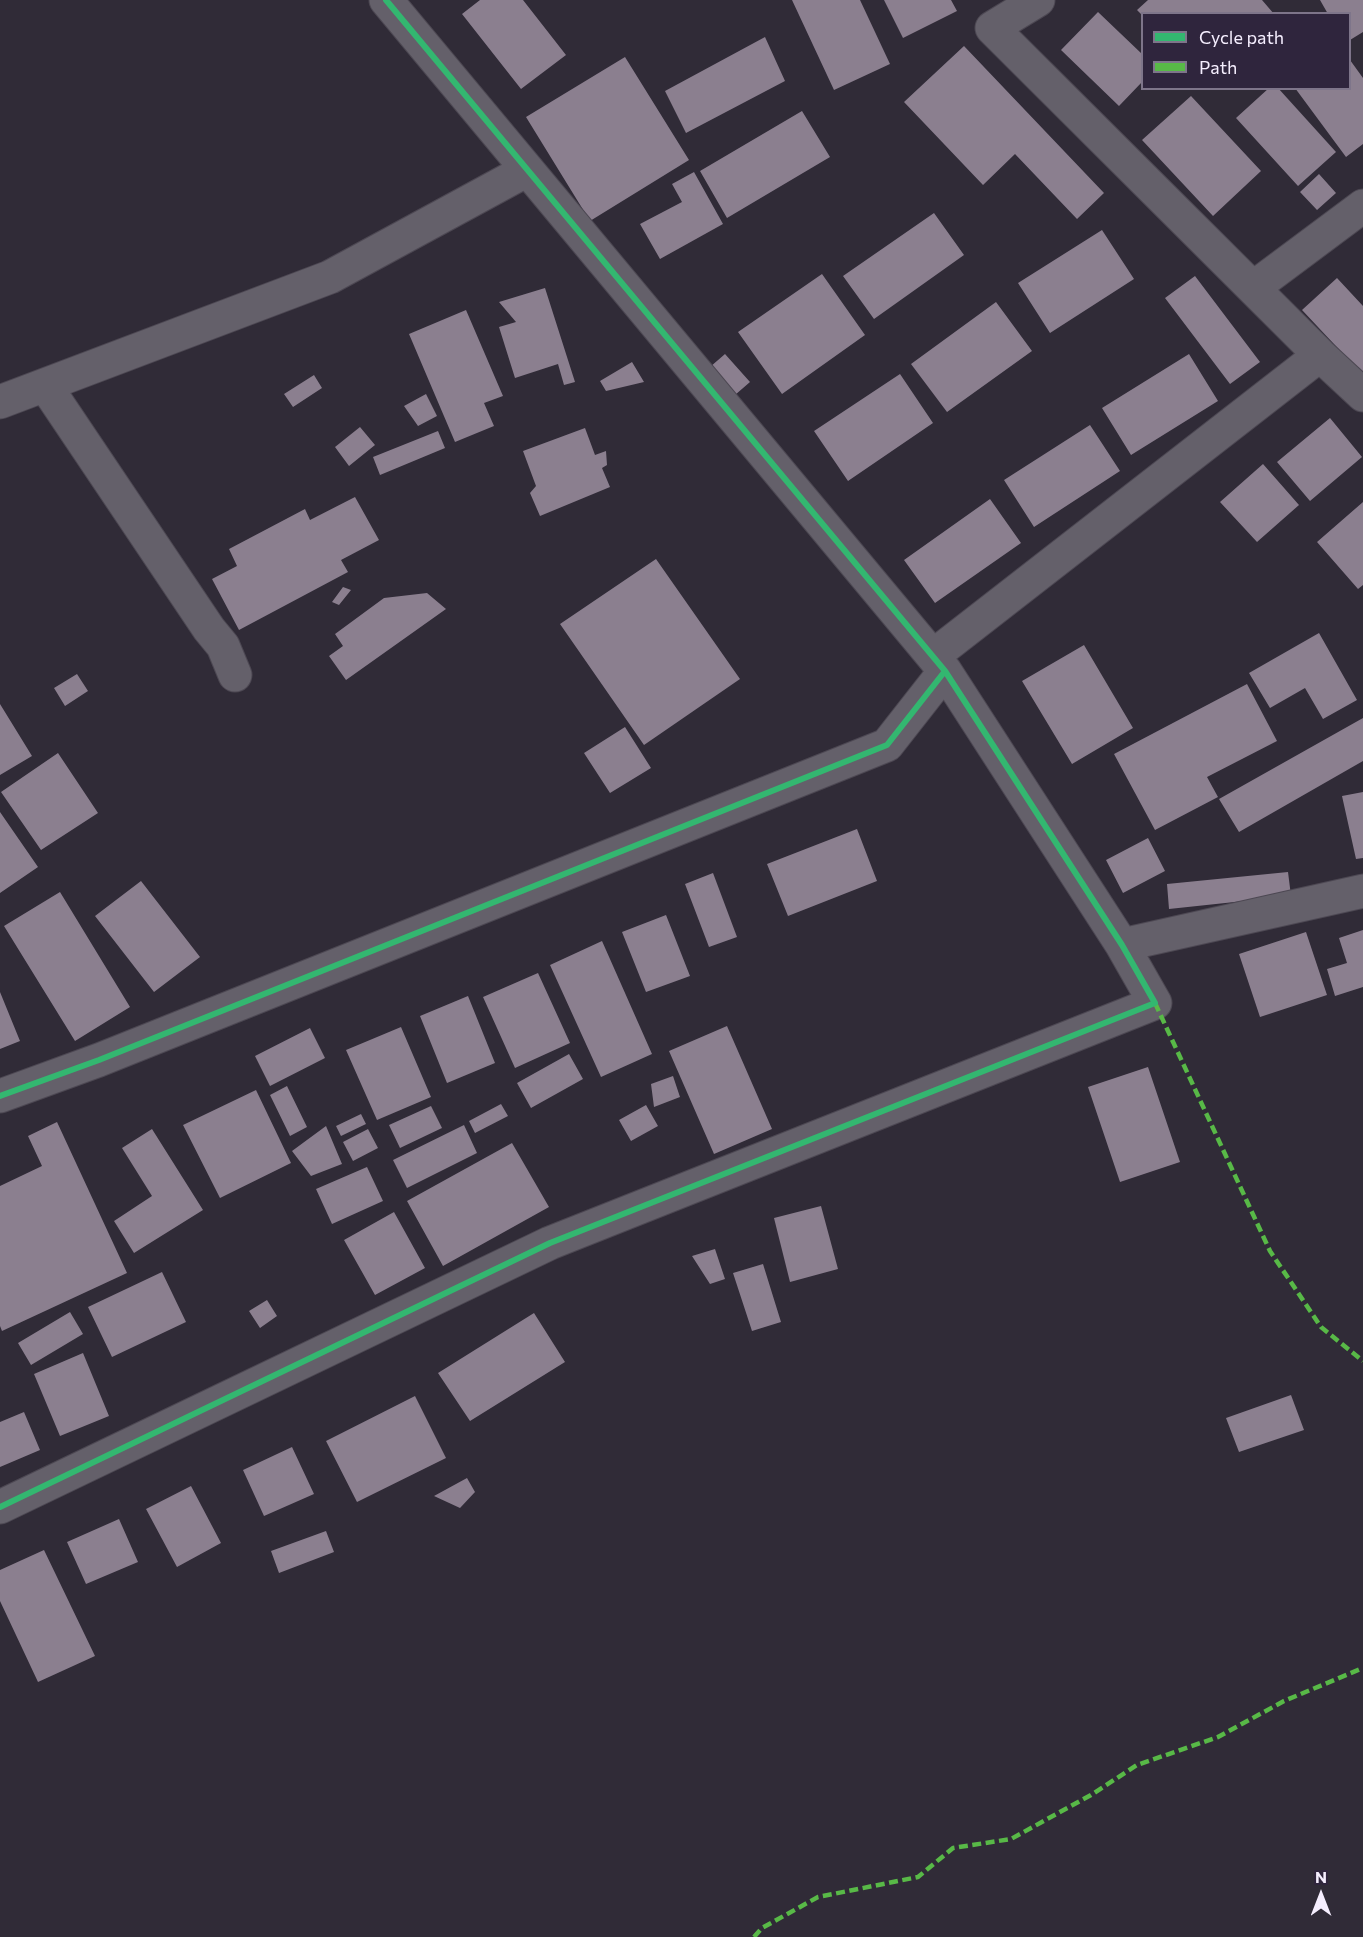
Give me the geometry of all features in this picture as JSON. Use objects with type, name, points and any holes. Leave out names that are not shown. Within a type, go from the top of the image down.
[{"type":"street","points":[[0,1507],[550,1243],[1155,1004],[1122,945],[939,664],[387,0]]},
{"type":"street","points":[[1038,0],[992,28],[1363,396]]},
{"type":"street","points":[[0,402],[330,277],[527,170]]},
{"type":"street","points":[[1253,288],[1363,206]]},
{"type":"street","points":[[0,1096],[110,1056],[887,745],[939,664],[1320,355]]},
{"type":"street","points":[[45,385],[209,629],[224,646],[236,675]]},
{"type":"street","points":[[1122,945],[1363,891]]},
{"type":"building","points":[[480,0],[523,0],[566,55],[521,89],[462,14]]},
{"type":"building","points":[[792,0],[860,0],[890,64],[834,90]]},
{"type":"building","points":[[884,0],[951,0],[957,11],[903,38]]},
{"type":"building","points":[[1148,0],[1262,0],[1272,12],[1141,12],[1141,14],[1137,10]]},
{"type":"building","points":[[1320,0],[1363,0],[1363,32],[1351,39],[1351,12],[1327,12]]},
{"type":"building","points":[[1098,12],[1141,53],[1141,83],[1119,106],[1061,50]]},
{"type":"building","points":[[765,37],[785,81],[686,133],[665,91]]},
{"type":"building","points":[[964,46],[1104,193],[1077,219],[1015,154],[983,185],[904,102]]},
{"type":"building","points":[[625,57],[689,160],[590,221],[526,117]]},
{"type":"building","points":[[1351,61],[1363,78],[1363,144],[1346,157],[1296,90],[1351,90]]},
{"type":"building","points":[[1267,90],[1280,90],[1336,152],[1298,186],[1236,118]]},
{"type":"building","points":[[1191,96],[1261,171],[1213,216],[1142,140]]},
{"type":"building","points":[[802,111],[830,157],[727,218],[700,171]]},
{"type":"building","points":[[694,172],[723,224],[660,259],[640,224],[682,202],[672,184]]},
{"type":"building","points":[[1319,174],[1336,193],[1317,210],[1300,192]]},
{"type":"building","points":[[934,213],[964,255],[874,319],[843,276]]},
{"type":"building","points":[[1102,230],[1134,279],[1050,333],[1018,283]]},
{"type":"building","points":[[822,274],[865,335],[782,394],[738,332]]},
{"type":"building","points":[[1195,276],[1260,362],[1230,384],[1165,298]]},
{"type":"building","points":[[1337,278],[1363,306],[1363,375],[1302,310]]},
{"type":"building","points":[[545,288],[575,382],[564,385],[558,364],[515,378],[499,327],[516,322],[499,302]]},
{"type":"building","points":[[996,302],[1032,351],[947,412],[911,364]]},
{"type":"building","points":[[466,310],[503,396],[484,403],[494,426],[455,442],[409,334]]},
{"type":"building","points":[[725,354],[750,382],[735,395],[710,367]]},
{"type":"building","points":[[1189,354],[1218,401],[1131,455],[1102,408]]},
{"type":"building","points":[[632,362],[644,382],[606,391],[600,381]]},
{"type":"building","points":[[900,374],[933,423],[848,481],[814,431]]},
{"type":"building","points":[[314,375],[322,388],[293,407],[284,394]]},
{"type":"building","points":[[426,394],[437,416],[418,426],[404,406]]},
{"type":"building","points":[[1330,418],[1362,457],[1310,501],[1277,462]]},
{"type":"building","points":[[1090,425],[1120,471],[1034,527],[1004,480]]},
{"type":"building","points":[[360,427],[375,445],[349,466],[335,447]]},
{"type":"building","points":[[585,428],[595,455],[606,451],[607,465],[602,468],[610,487],[540,516],[530,493],[536,486],[523,451]]},
{"type":"building","points":[[438,431],[445,448],[380,475],[373,457]]},
{"type":"building","points":[[1263,464],[1299,505],[1257,542],[1220,502]]},
{"type":"building","points":[[355,497],[379,540],[341,560],[348,572],[239,630],[212,579],[237,566],[229,549],[305,509],[310,520]]},
{"type":"building","points":[[990,499],[1021,543],[935,603],[904,560]]},
{"type":"building","points":[[1363,502],[1363,585],[1358,589],[1317,542]]},
{"type":"building","points":[[656,559],[740,679],[644,745],[560,624]]},
{"type":"building","points":[[343,587],[351,590],[339,605],[332,602]]},
{"type":"building","points":[[427,593],[446,609],[346,680],[329,656],[343,646],[335,634],[384,598]]},
{"type":"building","points":[[1319,633],[1357,700],[1323,719],[1305,688],[1270,708],[1249,673]]},
{"type":"building","points":[[1084,645],[1133,728],[1072,764],[1022,681]]},
{"type":"building","points":[[77,674],[88,691],[65,706],[54,688]]},
{"type":"building","points":[[1247,684],[1277,741],[1207,777],[1218,797],[1155,830],[1114,754]]},
{"type":"building","points":[[0,704],[32,756],[0,775]]},
{"type":"building","points":[[1363,718],[1363,761],[1239,832],[1219,799]]},
{"type":"building","points":[[625,727],[651,768],[610,793],[584,753]]},
{"type":"building","points":[[58,753],[98,813],[41,850],[1,792]]},
{"type":"building","points":[[1363,792],[1363,858],[1356,859],[1342,796]]},
{"type":"building","points":[[0,812],[38,867],[0,893]]},
{"type":"building","points":[[857,829],[877,881],[788,916],[767,864]]},
{"type":"building","points":[[1148,838],[1165,871],[1123,893],[1106,860]]},
{"type":"building","points":[[1288,872],[1291,896],[1169,909],[1167,884]]},
{"type":"building","points":[[713,873],[737,937],[709,947],[685,884]]},
{"type":"building","points":[[141,881],[200,957],[154,992],[95,916]]},
{"type":"building","points":[[60,892],[130,1007],[75,1041],[4,926]]},
{"type":"building","points":[[666,915],[690,976],[646,992],[622,932]]},
{"type":"building","points":[[1363,930],[1363,987],[1335,996],[1327,969],[1347,963],[1339,938]]},
{"type":"building","points":[[1306,932],[1327,995],[1260,1017],[1239,954]]},
{"type":"building","points":[[602,941],[652,1054],[601,1077],[550,965]]},
{"type":"building","points":[[538,973],[570,1043],[515,1068],[483,997]]},
{"type":"building","points":[[0,992],[20,1041],[0,1049]]},
{"type":"building","points":[[468,996],[495,1063],[447,1083],[420,1016]]},
{"type":"building","points":[[727,1026],[772,1129],[714,1154],[669,1051]]},
{"type":"building","points":[[401,1027],[431,1097],[377,1120],[346,1050]]},
{"type":"building","points":[[310,1028],[325,1058],[270,1086],[255,1056]]},
{"type":"building","points":[[569,1054],[583,1079],[531,1108],[517,1083]]},
{"type":"building","points":[[1148,1067],[1180,1162],[1120,1182],[1088,1087]]},
{"type":"building","points":[[673,1076],[680,1097],[654,1107],[651,1084]]},
{"type":"building","points":[[287,1086],[307,1127],[290,1136],[270,1095]]},
{"type":"building","points":[[256,1090],[291,1163],[220,1198],[183,1125]]},
{"type":"building","points":[[501,1104],[508,1116],[475,1133],[469,1121]]},
{"type":"building","points":[[646,1105],[658,1126],[631,1141],[619,1120]]},
{"type":"building","points":[[431,1106],[442,1128],[400,1148],[389,1125]]},
{"type":"building","points":[[361,1114],[366,1124],[341,1136],[336,1126]]},
{"type":"building","points":[[57,1122],[127,1273],[2,1331],[0,1326],[0,1186],[42,1166],[28,1136]]},
{"type":"building","points":[[464,1125],[477,1153],[407,1188],[393,1160]]},
{"type":"building","points":[[326,1126],[342,1164],[311,1176],[292,1151]]},
{"type":"building","points":[[152,1129],[203,1210],[134,1253],[114,1221],[152,1196],[122,1148]]},
{"type":"building","points":[[368,1129],[378,1148],[353,1161],[343,1142]]},
{"type":"building","points":[[512,1143],[549,1207],[443,1266],[407,1201]]},
{"type":"building","points":[[367,1167],[383,1201],[332,1224],[316,1189]]},
{"type":"building","points":[[821,1206],[838,1269],[790,1282],[774,1218]]},
{"type":"building","points":[[394,1212],[425,1268],[375,1295],[344,1240]]},
{"type":"building","points":[[715,1249],[725,1279],[710,1284],[692,1256]]},
{"type":"building","points":[[763,1264],[781,1322],[752,1331],[733,1273]]},
{"type":"building","points":[[162,1272],[186,1322],[112,1357],[88,1307]]},
{"type":"building","points":[[267,1300],[277,1316],[260,1328],[249,1311]]},
{"type":"building","points":[[70,1312],[83,1334],[31,1365],[18,1343]]},
{"type":"building","points":[[534,1313],[565,1362],[470,1421],[438,1373]]},
{"type":"building","points":[[83,1353],[109,1416],[60,1436],[34,1374]]},
{"type":"building","points":[[1291,1395],[1304,1430],[1239,1452],[1226,1418]]},
{"type":"building","points":[[415,1396],[446,1458],[357,1502],[326,1441]]},
{"type":"building","points":[[24,1412],[40,1450],[0,1467],[0,1422]]},
{"type":"building","points":[[292,1447],[314,1494],[264,1516],[243,1470]]},
{"type":"building","points":[[467,1478],[475,1492],[460,1508],[434,1496]]},
{"type":"building","points":[[191,1486],[221,1543],[177,1567],[146,1509]]},
{"type":"building","points":[[119,1519],[138,1562],[86,1584],[67,1542]]},
{"type":"building","points":[[326,1531],[334,1552],[279,1573],[271,1551]]},
{"type":"building","points":[[44,1550],[95,1656],[38,1682],[0,1601],[0,1570]]},
{"type":"marked path","points":[[1155,1003],[1270,1251],[1321,1327],[1363,1361]]},
{"type":"marked path","points":[[754,1937],[762,1928],[818,1897],[918,1877],[953,1848],[1011,1839],[1091,1795],[1137,1765],[1218,1737],[1284,1701],[1363,1668]]},
{"type":"cycle path","points":[[0,1507],[550,1243],[1155,1003],[1122,945],[945,671],[386,0]]},
{"type":"cycle path","points":[[0,1096],[99,1060],[887,745],[945,671]]}]
